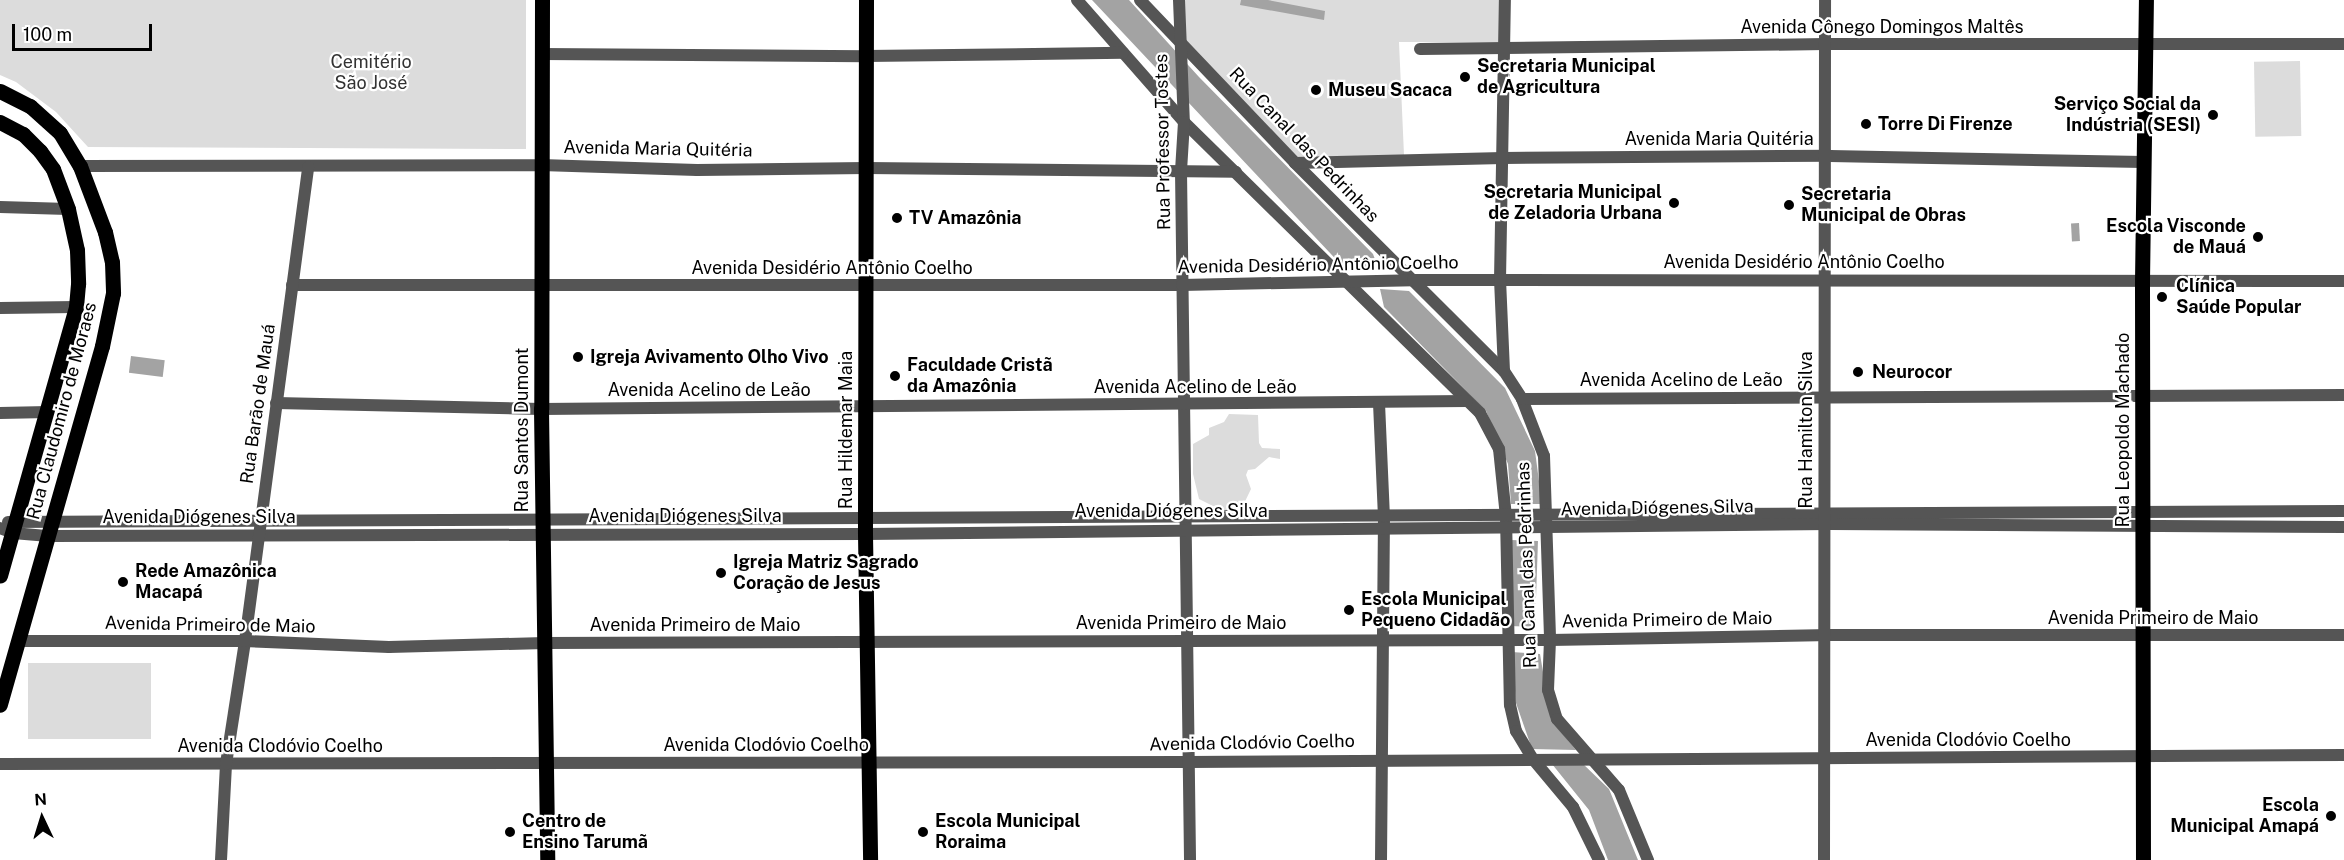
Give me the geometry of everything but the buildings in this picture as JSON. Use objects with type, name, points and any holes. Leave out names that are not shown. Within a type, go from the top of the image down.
[{"type":"main road","name":"Rua Santos Dumont","points":[[542,0],[541,409],[547,860]]},
{"type":"main road","name":"Rua Hildemar Maia","points":[[866,0],[865,526],[870,860]]},
{"type":"main road","name":"Rua Leopoldo Machado","points":[[2143,860],[2142,281],[2146,0]]},
{"type":"main road","name":"Rua Claudomiro de Moraes","points":[[0,91],[30,106],[60,133],[80,166],[105,232],[112,262],[113,293],[102,346],[0,705]]},
{"type":"main road","name":"Rua Claudomiro de Moraes","points":[[0,123],[22,134],[40,151],[53,169],[68,209],[77,250],[76,307],[48,412],[7,526],[0,575]]},
{"type":"main road","points":[[53,169],[80,166]]},
{"type":"street","points":[[1077,0],[1184,122],[1480,413],[1498,449],[1510,522],[1510,705],[1516,731],[1573,807],[1599,860]]},
{"type":"street","name":"Rua Canal das Pedrinhas","points":[[1140,0],[1179,46],[1504,370],[1522,399],[1544,456],[1541,522],[1544,640],[1548,690],[1557,719],[1620,790],[1648,860]]},
{"type":"street","name":"Rua Professor Tostes","points":[[1179,0],[1179,46],[1184,122],[1181,171],[1186,405],[1190,860]]},
{"type":"street","points":[[1504,370],[1500,280],[1506,46],[1505,0]]},
{"type":"street","name":"Rua Hamilton Silva","points":[[1824,860],[1823,156],[1825,0]]},
{"type":"street","name":"Avenida Cônego Domingos Maltês","points":[[1420,49],[1506,46],[1825,44],[2344,44]]},
{"type":"street","points":[[541,54],[866,56],[1123,52]]},
{"type":"street","name":"Avenida Maria Quitéria","points":[[1295,163],[1503,158],[1823,156],[2143,162]]},
{"type":"street","name":"Avenida Maria Quitéria","points":[[80,166],[541,165],[697,170],[867,168],[1236,172]]},
{"type":"street","name":"Rua Barão de Mauá","points":[[221,860],[226,764],[245,641],[308,166]]},
{"type":"street","points":[[0,207],[68,209]]},
{"type":"street","name":"Avenida Desidério Antônio Coelho","points":[[292,285],[541,287],[1182,285],[1364,280],[2344,281]]},
{"type":"street","points":[[0,308],[76,307]]},
{"type":"street","name":"Avenida Acelino de Leão","points":[[1522,399],[2344,395]]},
{"type":"street","name":"Avenida Acelino de Leão","points":[[276,404],[541,409],[1379,404],[1467,401]]},
{"type":"street","points":[[1379,404],[1384,523],[1381,860]]},
{"type":"street","points":[[0,412],[48,412]]},
{"type":"street","name":"Avenida Diógenes Silva","points":[[865,526],[1032,516],[1186,523],[1384,523],[2144,518],[2344,511]]},
{"type":"street","points":[[1032,516],[1033,531]]},
{"type":"street","name":"Avenida Diógenes Silva","points":[[2144,518],[2344,527]]},
{"type":"street","name":"Avenida Diógenes Silva","points":[[7,526],[54,521],[436,521],[542,527],[865,526],[1033,531],[1186,523]]},
{"type":"street","points":[[436,521],[436,534]]},
{"type":"street","name":"Avenida Diógenes Silva","points":[[7,526],[49,536],[436,534],[542,527]]},
{"type":"street","name":"Avenida Primeiro de Maio","points":[[19,641],[245,641],[389,647],[545,643],[1544,640],[1824,635],[2344,635]]},
{"type":"street","name":"Avenida Clodóvio Coelho","points":[[0,764],[1188,762],[1536,758],[2344,755]]},
{"type":"green space","name":"Cemitério São José","points":[[0,0],[526,0],[526,149],[88,147],[56,112],[16,82],[0,75]]},
{"type":"green space","points":[[1182,0],[1501,0],[1502,42],[1399,42],[1404,155],[1296,160],[1183,38]]},
{"type":"green space","points":[[2300,61],[2301,136],[2255,137],[2254,62]]},
{"type":"green space","points":[[1229,414],[1258,415],[1259,443],[1262,448],[1280,449],[1280,459],[1269,457],[1255,469],[1248,470],[1246,475],[1251,489],[1239,514],[1221,510],[1199,499],[1193,474],[1193,444],[1209,435],[1209,428],[1224,422]]},
{"type":"green space","points":[[28,663],[151,663],[151,739],[28,739]]},
{"type":"shaded area","points":[[1092,0],[1129,0],[1199,77],[1373,254],[1379,270],[1346,270]]},
{"type":"shaded area","points":[[1241,0],[1268,0],[1325,11],[1324,20],[1240,5]]},
{"type":"shaded area","points":[[2071,223],[2079,223],[2080,241],[2072,241]]},
{"type":"shaded area","points":[[1380,289],[1409,291],[1505,388],[1535,451],[1542,504],[1511,504],[1508,464],[1486,411],[1384,307]]},
{"type":"shaded area","points":[[131,356],[165,360],[163,377],[129,373]]},
{"type":"shaded area","points":[[1510,540],[1538,541],[1535,627],[1507,626]]},
{"type":"shaded area","points":[[1512,652],[1540,654],[1551,720],[1576,750],[1532,749],[1516,703]]},
{"type":"shaded area","points":[[1582,763],[1609,789],[1638,860],[1608,860],[1589,810],[1552,764]]},
{"type":"place","name":"Secretaria Municipal de Agricultura","points":[[1465,77]]},
{"type":"place","name":"Museu Sacaca","points":[[1316,90]]},
{"type":"place","name":"Serviço Social da Indústria (SESI)","points":[[2213,115]]},
{"type":"place","name":"Torre Di Firenze","points":[[1866,124]]},
{"type":"place","name":"Secretaria Municipal de Zeladoria Urbana","points":[[1674,203]]},
{"type":"place","name":"Secretaria Municipal de Obras","points":[[1789,205]]},
{"type":"place","name":"TV Amazônia","points":[[897,218]]},
{"type":"place","name":"Escola Visconde de Mauá","points":[[2258,237]]},
{"type":"place","name":"Clínica Saúde Popular","points":[[2162,297]]},
{"type":"place","name":"Igreja Avivamento Olho Vivo","points":[[578,357]]},
{"type":"place","name":"Neurocor","points":[[1858,372]]},
{"type":"place","name":"Faculdade Cristã da Amazônia","points":[[895,376]]},
{"type":"place","name":"Igreja Matriz Sagrado Coração de Jesus","points":[[721,573]]},
{"type":"place","name":"Rede Amazônica Macapá","points":[[123,582]]},
{"type":"place","name":"Escola Municipal Pequeno Cidadão","points":[[1349,610]]},
{"type":"place","name":"Escola Municipal Amapá","points":[[2331,816]]},
{"type":"place","name":"Centro de Ensino Tarumã","points":[[510,832]]},
{"type":"place","name":"Escola Municipal Roraima","points":[[923,832]]}]
